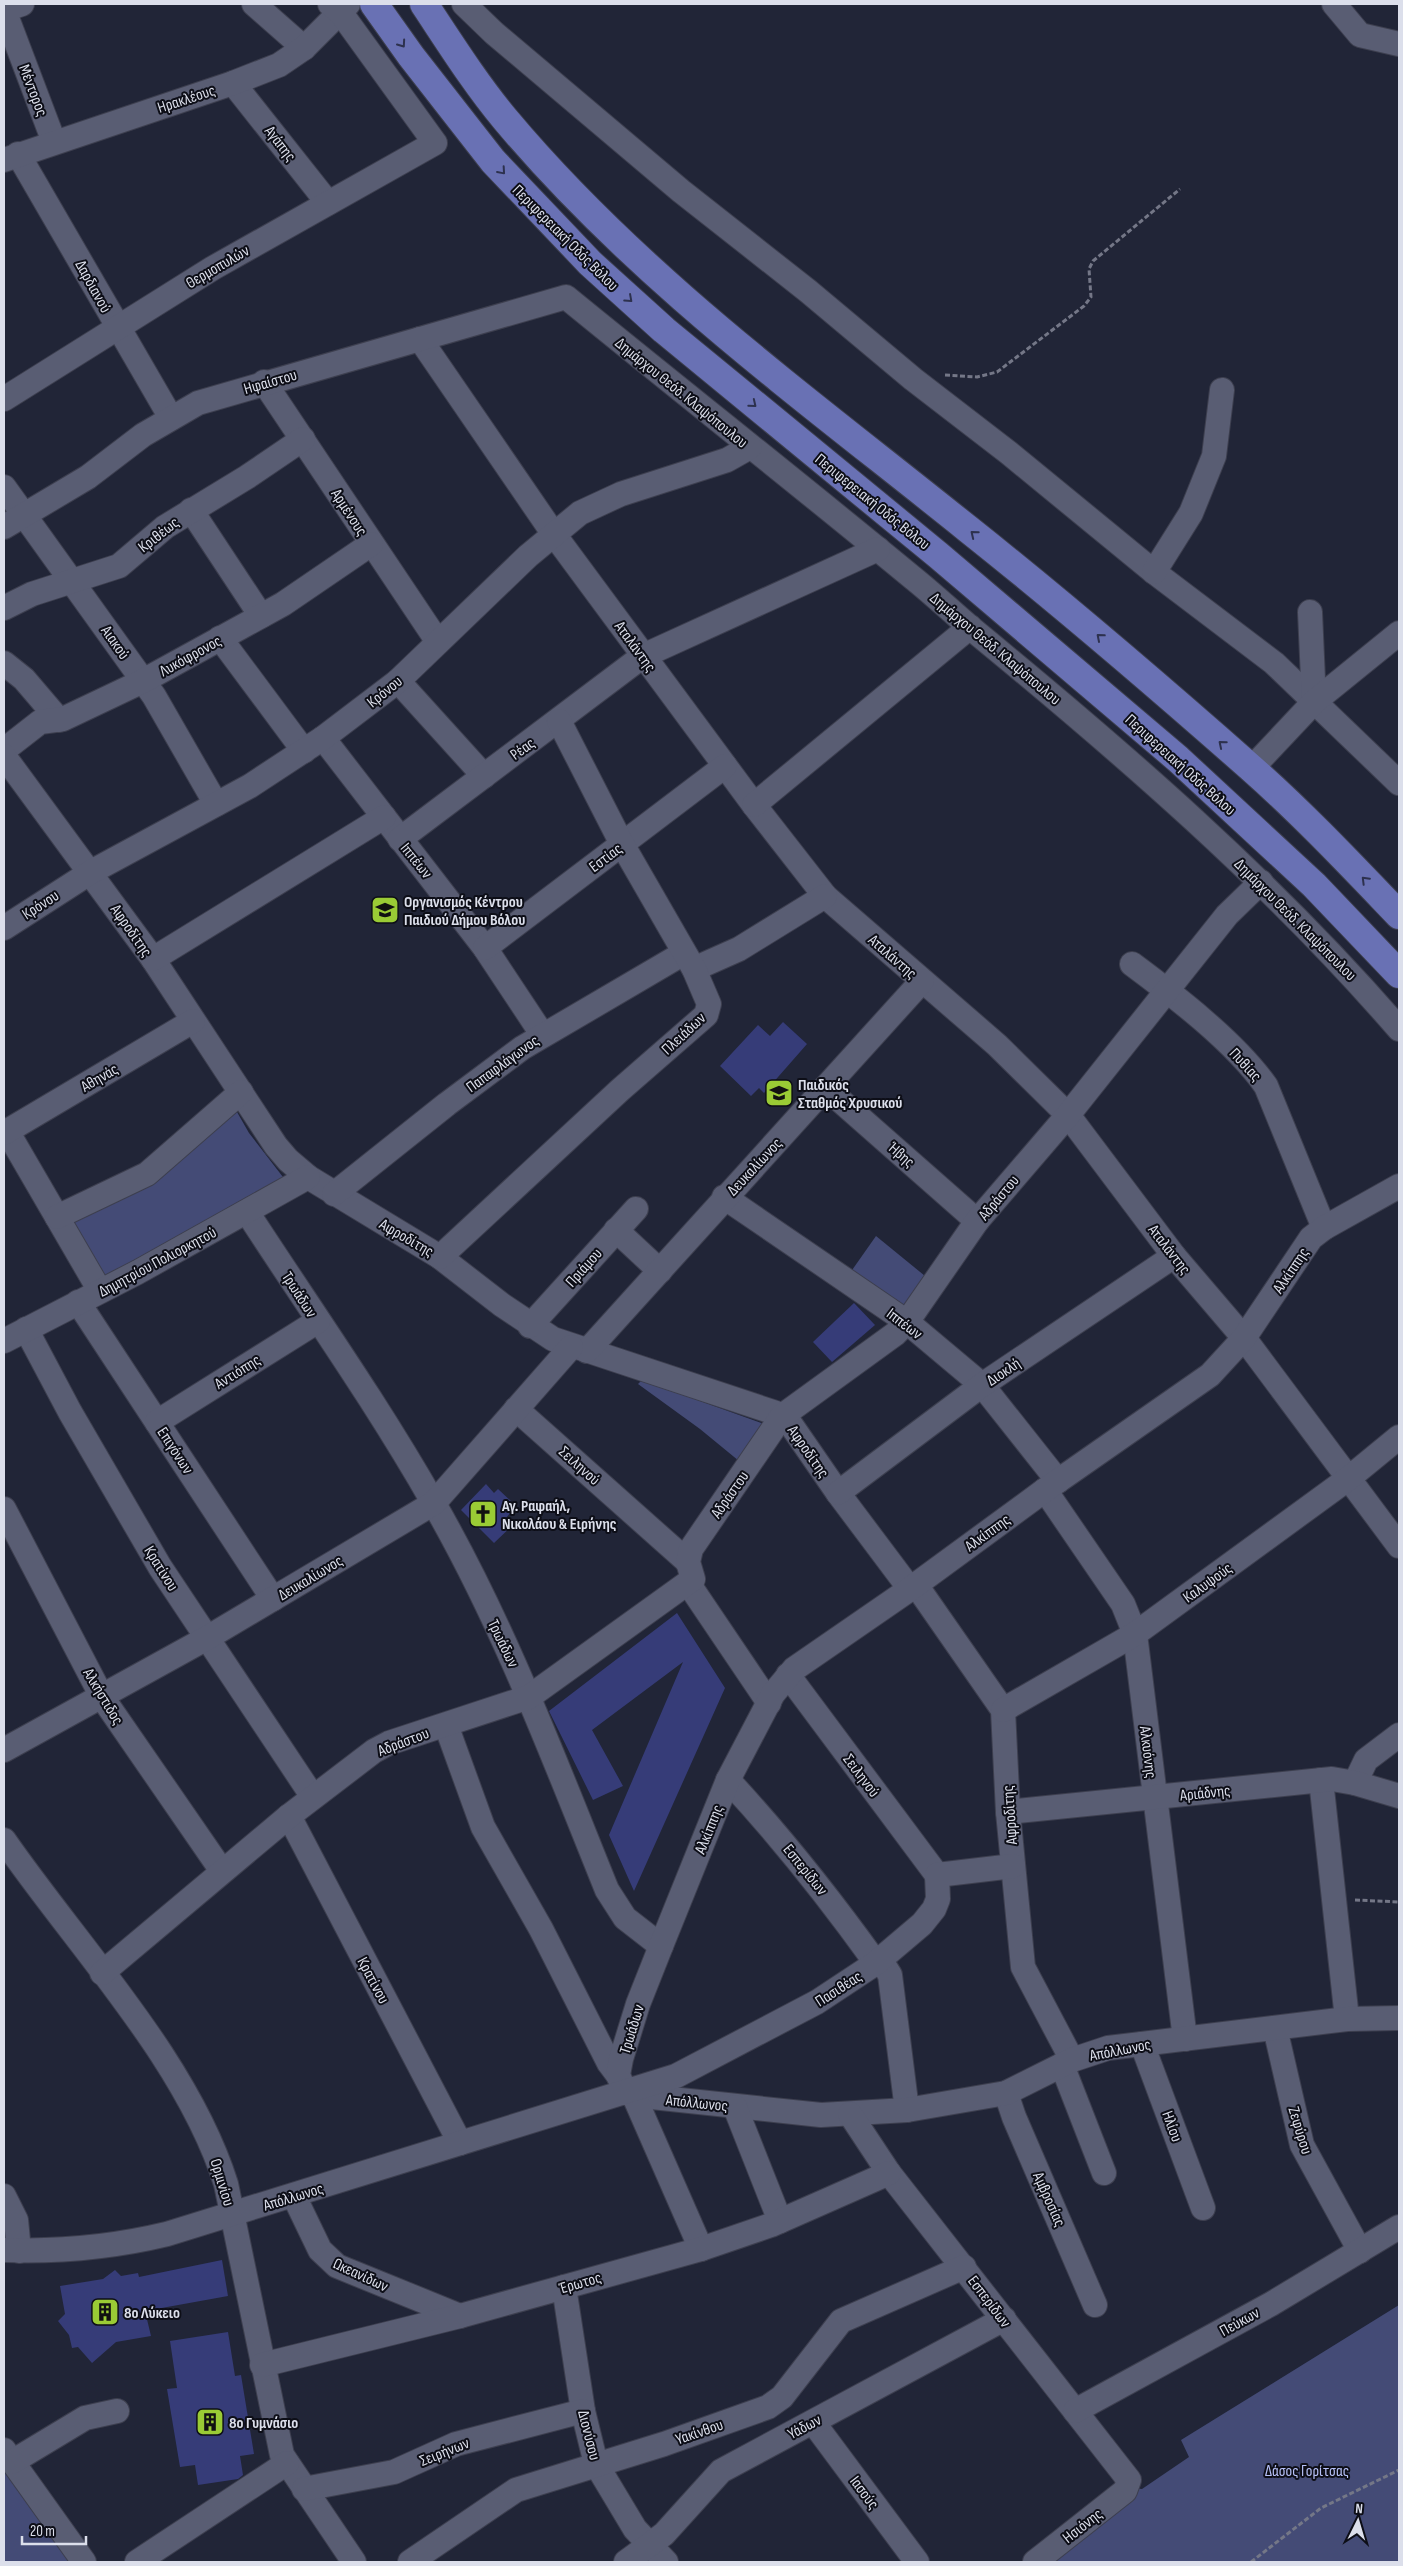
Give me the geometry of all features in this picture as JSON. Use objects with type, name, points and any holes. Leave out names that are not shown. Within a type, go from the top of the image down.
[{"type":"main road","name":"Περιφερειακή Οδός Βόλου","points":[[374,4],[428,79],[493,161],[590,264],[678,342],[938,555],[1178,759],[1314,885],[1399,974]]},
{"type":"main road","points":[[424,4],[469,72],[507,121],[554,174],[647,266],[766,369],[1063,605],[1252,769],[1399,915]]},
{"type":"street","points":[[4,10],[22,4]]},
{"type":"street","points":[[254,4],[304,48]]},
{"type":"street","points":[[464,4],[494,33],[581,108],[913,379],[1009,453],[1154,572],[1274,663],[1399,783]]},
{"type":"street","points":[[1334,4],[1360,36],[1399,44]]},
{"type":"street","name":"Ηρακλέους","points":[[11,157],[233,83],[279,65],[304,48],[340,7]]},
{"type":"street","name":"Θερμοπυλών","points":[[4,399],[116,327],[213,268],[435,143],[340,7]]},
{"type":"street","name":"Μέντορος","points":[[4,10],[54,142]]},
{"type":"street","name":"Αγάπης","points":[[233,83],[328,203]]},
{"type":"street","name":"Δαρδιανού","points":[[11,157],[171,418]]},
{"type":"street","name":"Ηφαίστου","points":[[13,522],[88,477],[171,418],[198,403],[264,382],[566,297]]},
{"type":"street","name":"Δημάρχου Θεόδ. Κλαψόπουλου","points":[[566,297],[878,549],[1084,723],[1261,882],[1347,969],[1399,1029]]},
{"type":"street","name":"Αταλάντης","points":[[420,339],[553,533],[754,805],[825,896],[997,1045],[1068,1115],[1174,1256],[1244,1338],[1399,1546]]},
{"type":"street","name":"Αρμένους","points":[[264,382],[438,642]]},
{"type":"street","points":[[1154,572],[1176,539],[1190,513],[1214,456],[1222,390]]},
{"type":"street","name":"Κριθέως","points":[[4,608],[32,594],[119,566],[158,532],[247,477],[303,439]]},
{"type":"street","name":"Κρόνου","points":[[4,928],[91,872],[216,804],[324,738],[398,681],[553,533],[580,513],[606,500],[651,483],[727,460],[750,447]]},
{"type":"street","name":"Αιακού","points":[[4,488],[13,522],[72,580],[143,681],[216,804]]},
{"type":"street","points":[[191,510],[261,616]]},
{"type":"street","name":"Λυκόφρoνος","points":[[4,750],[40,722],[59,720],[143,681],[283,604],[371,544]]},
{"type":"street","name":"Ρέας","points":[[400,839],[643,656],[878,549]]},
{"type":"street","points":[[1310,612],[1314,702]]},
{"type":"street","points":[[754,805],[970,627]]},
{"type":"street","points":[[1252,769],[1314,702],[1399,633]]},
{"type":"street","points":[[220,638],[304,751]]},
{"type":"street","points":[[4,663],[24,679],[59,720]]},
{"type":"street","points":[[398,681],[484,776]]},
{"type":"street","name":"Πλειάδων","points":[[440,1257],[620,1090],[706,1015],[708,1004],[689,961],[622,844],[559,721]]},
{"type":"street","name":"Ιππέων","points":[[324,738],[485,948],[542,1034]]},
{"type":"street","name":"Αφροδίτης","points":[[4,756],[153,958],[276,1146],[288,1160],[308,1177],[440,1257],[530,1326],[579,1349],[787,1419],[838,1493],[913,1587],[1003,1710],[1008,1812],[1023,1966],[1067,2062],[1104,2173]]},
{"type":"street","name":"Εστίας","points":[[485,948],[725,766]]},
{"type":"street","points":[[153,958],[384,817]]},
{"type":"street","name":"Αδράστου","points":[[102,1973],[288,1816],[374,1751],[389,1743],[529,1697],[688,1572],[691,1549],[782,1416],[895,1334],[907,1322],[977,1221],[1068,1115],[1227,915],[1261,882]]},
{"type":"street","name":"Παπαφλάγωνος","points":[[334,1194],[447,1104],[542,1034],[689,961],[739,949],[825,896]]},
{"type":"street","name":"Πυθίας","points":[[1132,964],[1168,990],[1253,1067],[1266,1086],[1324,1228]]},
{"type":"street","name":"Δευκαλίωνος","points":[[4,1750],[207,1638],[434,1503],[516,1409],[660,1271],[724,1197],[826,1088],[922,981]]},
{"type":"street","name":"Αθηνάς","points":[[5,1132],[194,1022]]},
{"type":"street","name":"Ήβης","points":[[826,1088],[977,1221]]},
{"type":"street","points":[[57,1217],[147,1174],[241,1092]]},
{"type":"street","points":[[5,1132],[100,1291]]},
{"type":"street","name":"Δημητρίου Πολιορκητού","points":[[4,1342],[247,1212],[308,1177]]},
{"type":"street","name":"Αλκίππης","points":[[661,1946],[728,1780],[769,1703],[788,1674],[1210,1375],[1244,1338],[1311,1238],[1324,1228],[1399,1186]]},
{"type":"street","name":"Ιππέων","points":[[724,1197],[907,1322],[982,1385],[1051,1486]]},
{"type":"street","name":"Πριάμου","points":[[530,1326],[636,1208]]},
{"type":"street","name":"Τρωάδων","points":[[247,1212],[318,1321],[366,1390],[434,1503],[529,1697],[607,1890],[625,1918],[661,1946],[635,2012],[626,2088]]},
{"type":"street","points":[[616,1230],[660,1271]]},
{"type":"street","name":"Διοκλή","points":[[838,1493],[982,1385],[1174,1256]]},
{"type":"street","name":"Επιγόνων","points":[[78,1302],[273,1599]]},
{"type":"street","name":"Αντιόπης","points":[[156,1422],[318,1321]]},
{"type":"street","name":"Κρατίνου","points":[[26,1329],[116,1495],[207,1638],[313,1797]]},
{"type":"street","name":"Σειληνού","points":[[516,1409],[688,1572],[769,1703]]},
{"type":"street","name":"Καλυψούς","points":[[1003,1710],[1135,1634],[1349,1478],[1399,1437]]},
{"type":"street","name":"Αλκυόνης","points":[[1051,1486],[1123,1604],[1135,1634],[1185,2039]]},
{"type":"street","name":"Αλκήστιδος","points":[[4,1509],[102,1697],[222,1871]]},
{"type":"street","name":"Σειληνού","points":[[788,1674],[936,1875]]},
{"type":"street","points":[[446,1725],[483,1827],[545,1936],[609,2063],[626,2088],[701,2249]]},
{"type":"street","points":[[1355,1783],[1366,1760],[1399,1735]]},
{"type":"street","name":"Εσπερίδων","points":[[728,1780],[829,1896],[890,1975],[907,2110]]},
{"type":"street","points":[[1321,1780],[1347,2019]]},
{"type":"street","name":"Αριάδνης","points":[[1008,1812],[1321,1780],[1355,1783],[1399,1796]]},
{"type":"street","name":"Κρατίνου","points":[[288,1816],[460,2143]]},
{"type":"street","name":"Ορμινίου","points":[[4,1840],[164,2058],[197,2116],[220,2165],[233,2214],[262,2366],[280,2447],[287,2464],[354,2562]]},
{"type":"street","points":[[936,1875],[1013,1866]]},
{"type":"street","name":"Πασιθέας","points":[[626,2088],[667,2080],[691,2068],[816,2002],[878,1961],[922,1924],[934,1909],[938,1899],[936,1875]]},
{"type":"street","name":"Απόλλωνος","points":[[12,2251],[79,2249],[119,2244],[167,2234],[294,2196],[626,2088],[735,2107],[820,2115],[907,2110],[1006,2093],[1067,2062],[1093,2052],[1142,2044],[1347,2019],[1399,2018]]},
{"type":"street","name":"Ζεφύρου","points":[[1275,2028],[1302,2145],[1360,2251]]},
{"type":"street","name":"Ηλίου","points":[[1142,2044],[1203,2208]]},
{"type":"street","name":"Αμβροσίας","points":[[1006,2093],[1014,2117],[1094,2305]]},
{"type":"street","points":[[735,2107],[780,2220]]},
{"type":"street","name":"Εσπερίδων","points":[[850,2114],[889,2173],[1075,2411],[1126,2473],[1129,2487]]},
{"type":"street","name":"Έρωτος","points":[[262,2366],[460,2316],[701,2249],[780,2220],[889,2173]]},
{"type":"street","points":[[4,2196],[16,2220],[12,2251]]},
{"type":"street","name":"Ωκεανίδων","points":[[294,2196],[320,2250],[337,2266],[460,2316]]},
{"type":"street","name":"Πεύκων","points":[[1075,2411],[1271,2304],[1399,2227]]},
{"type":"street","name":"Υακίνθου","points":[[410,2562],[516,2490],[664,2444],[768,2407],[782,2397],[842,2321],[964,2267]]},
{"type":"street","name":"Διονύσου","points":[[564,2287],[583,2411],[596,2464],[624,2514],[635,2529],[666,2562]]},
{"type":"street","name":"Υάδων","points":[[626,2562],[664,2534],[721,2471],[1004,2319]]},
{"type":"street","points":[[84,2562],[8,2456],[85,2418],[117,2411]]},
{"type":"street","name":"Σειρήνων","points":[[304,2489],[394,2472],[456,2444],[583,2411]]},
{"type":"street","name":"Ιασούς","points":[[813,2422],[917,2562]]},
{"type":"street","points":[[137,2562],[287,2464]]},
{"type":"street","name":"Ησιόνης","points":[[1035,2562],[1129,2487]]},
{"type":"path","points":[[913,379],[927,374],[988,375],[1009,363],[1084,306],[1091,296],[1090,269],[1093,261],[1180,189]]},
{"type":"path","points":[[1334,1900],[1399,1902]]},
{"type":"path","points":[[1251,2562],[1321,2508],[1399,2470]]},
{"type":"green space","points":[[237,1112],[249,1133],[286,1181],[106,1281],[72,1223],[160,1176]]},
{"type":"green space","points":[[876,1236],[925,1276],[901,1311],[850,1273]]},
{"type":"green space","points":[[642,1380],[767,1425],[739,1461],[700,1429],[638,1384]]},
{"type":"green space","name":"Δάσος Γορίτσας","points":[[1399,2305],[1399,2562],[1046,2562],[1133,2488],[1142,2489],[1189,2457],[1181,2440]]},
{"type":"green space","points":[[4,2459],[76,2562],[4,2562]]},
{"type":"building","points":[[783,1022],[807,1044],[764,1093],[759,1088],[751,1096],[720,1066],[758,1025],[770,1036]]},
{"type":"building","points":[[854,1303],[875,1325],[832,1362],[813,1342]]},
{"type":"building","name":"Αγ. Ραφαήλ, Νικολάου & Ειρήνης","points":[[486,1484],[494,1493],[498,1489],[512,1502],[508,1507],[512,1511],[506,1518],[513,1525],[494,1543],[461,1510]]},
{"type":"building","points":[[677,1613],[725,1688],[634,1891],[609,1835],[683,1662],[592,1730],[623,1786],[593,1800],[549,1711]]},
{"type":"building","name":"8ο Λύκειο","points":[[222,2260],[228,2296],[145,2311],[151,2336],[116,2342],[92,2363],[78,2347],[72,2348],[69,2335],[58,2321],[65,2314],[60,2286],[103,2279],[115,2270],[121,2276],[138,2273],[139,2277]]},
{"type":"building","name":"8ο Γυμνάσιο","points":[[228,2332],[235,2376],[241,2375],[254,2454],[240,2456],[243,2475],[238,2479],[198,2485],[195,2465],[180,2467],[167,2389],[177,2388],[170,2341]]},
{"type":"place","name":"Οργανισμός Κέντρου Παιδιού Δήμου Βόλου","points":[[385,910]]},
{"type":"place","name":"Παιδικός Σταθμός Χρυσικού","points":[[779,1093]]},
{"type":"place","name":"Αγ. Ραφαήλ, Νικολάου & Ειρήνης","points":[[483,1514]]},
{"type":"place","name":"8ο Λύκειο","points":[[105,2312]]},
{"type":"place","name":"8ο Γυμνάσιο","points":[[210,2422]]}]
